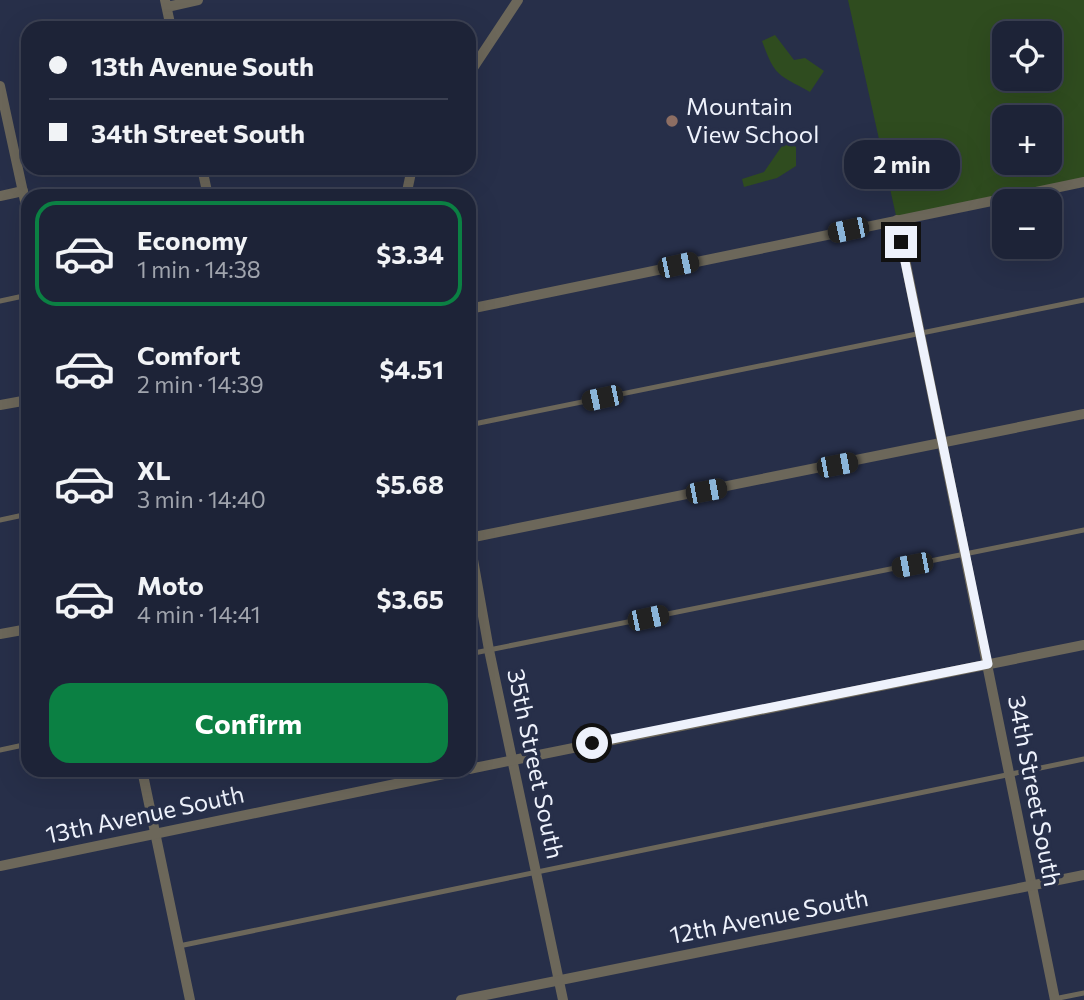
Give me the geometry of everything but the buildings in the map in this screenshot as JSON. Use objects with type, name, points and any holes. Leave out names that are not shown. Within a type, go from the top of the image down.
[{"type":"street","points":[[170,21],[166,3],[198,0]]},
{"type":"street","points":[[476,63],[518,0]]},
{"type":"street","points":[[1,91],[23,189]]},
{"type":"street","points":[[476,308],[1084,182]]},
{"type":"street","points":[[0,196],[21,191]]},
{"type":"street","name":"34th Street South","points":[[897,219],[1054,1000]]},
{"type":"street","points":[[0,405],[21,401]]},
{"type":"street","points":[[476,537],[1084,414]]},
{"type":"street","name":"35th Street South","points":[[476,577],[563,1000]]},
{"type":"street","points":[[0,634],[21,630]]},
{"type":"street","points":[[476,767],[1084,645]]},
{"type":"street","points":[[143,777],[190,1000]]},
{"type":"street","name":"13th Avenue South","points":[[0,866],[430,777]]},
{"type":"street","name":"12th Avenue South","points":[[461,1000],[1084,875]]},
{"type":"lane","points":[[0,300],[21,296]]},
{"type":"lane","points":[[476,424],[1084,300]]},
{"type":"lane","points":[[0,520],[21,516]]},
{"type":"lane","points":[[476,653],[1084,530]]},
{"type":"lane","points":[[0,750],[21,746]]},
{"type":"lane","points":[[178,946],[1084,759]]},
{"type":"lane","points":[[1054,1000],[1084,993]]},
{"type":"green space","points":[[848,0],[1084,0],[1084,181],[1046,189],[992,189],[992,200],[897,220]]},
{"type":"green space","points":[[775,35],[794,60],[805,58],[824,71],[810,92],[784,77],[770,62],[762,41]]},
{"type":"green space","points":[[786,140],[796,147],[796,166],[777,178],[744,187],[742,179],[764,172]]},
{"type":"place","name":"Mountain View School","points":[[672,121]]},
{"type":"route","points":[[592,743],[988,664],[901,242]]}]
